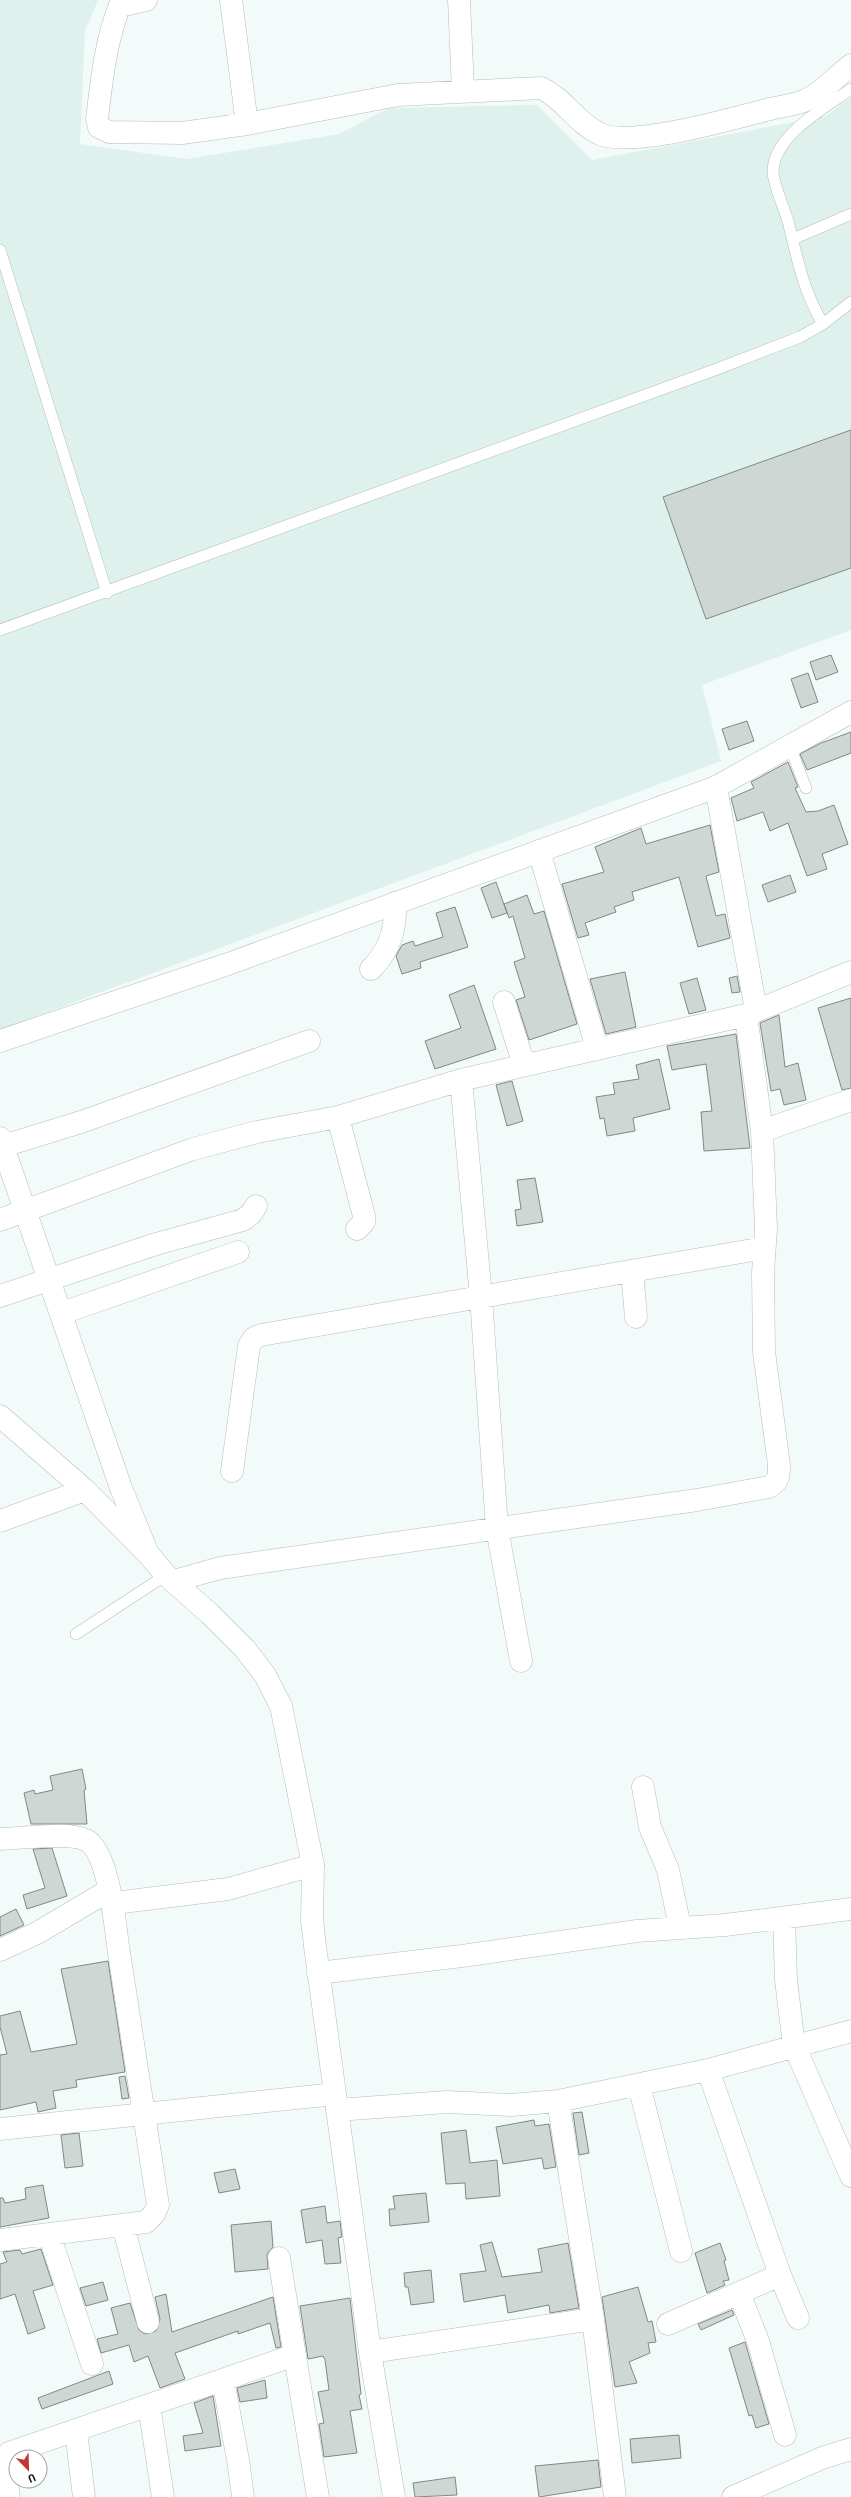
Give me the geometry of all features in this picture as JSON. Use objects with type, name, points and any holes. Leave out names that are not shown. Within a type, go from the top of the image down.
[{"type":"street","points":[[146,0],[121,3],[111,28],[104,57],[97,118],[99,127],[109,132],[182,133],[247,124],[398,95],[463,90],[540,88],[554,94],[586,126],[601,134],[620,138],[700,128],[805,101],[825,90],[851,65]]},
{"type":"street","points":[[231,0],[247,124]]},
{"type":"street","points":[[459,0],[463,90]]},
{"type":"street","points":[[0,1041],[228,964],[716,787],[851,712]]},
{"type":"street","points":[[170,1578],[220,1568],[697,1500],[769,1487],[775,1484],[779,1477],[779,1464],[764,1352],[764,1248],[766,1222],[762,1131],[751,1013],[716,787]]},
{"type":"street","points":[[539,851],[597,1048]]},
{"type":"street","points":[[371,968],[382,958],[390,941],[396,924],[395,903]]},
{"type":"street","points":[[0,1220],[193,1149],[257,1132],[338,1117],[461,1080],[751,1013],[851,972]]},
{"type":"street","points":[[504,1002],[524,1065]]},
{"type":"street","points":[[148,1554],[121,1488],[62,1314],[1,1144],[81,1122],[309,1042]]},
{"type":"street","points":[[461,1080],[481,1297],[497,1528],[521,1661]]},
{"type":"street","points":[[762,1131],[851,1100]]},
{"type":"street","points":[[338,1117],[364,1216],[364,1222],[357,1229]]},
{"type":"street","points":[[0,1296],[156,1244],[243,1220],[251,1214],[256,1206]]},
{"type":"street","points":[[232,1471],[248,1346],[254,1338],[764,1248]]},
{"type":"street","points":[[62,1314],[238,1252]]},
{"type":"street","points":[[632,1271],[636,1317]]},
{"type":"street","points":[[2,1421],[85,1490],[170,1578],[245,1649],[265,1675],[275,1692],[283,1712],[311,1855],[312,1920],[318,1973],[370,2352],[394,2497]]},
{"type":"street","points":[[0,1521],[85,1490]]},
{"type":"street","points":[[643,1787],[650,1827],[668,1870],[680,1927]]},
{"type":"street","points":[[0,1840],[57,1836],[85,1839],[96,1849],[104,1867],[111,1897],[158,2205],[154,2214],[146,2222],[0,2240]]},
{"type":"street","points":[[0,1950],[111,1897],[228,1889],[311,1855]]},
{"type":"street","points":[[318,1973],[680,1927],[725,1925],[851,1909]]},
{"type":"street","points":[[784,1918],[786,1980],[794,2045],[851,2176]]},
{"type":"street","points":[[0,2129],[143,2114],[336,2102],[447,2102],[511,2105],[558,2101],[708,2070],[794,2045],[851,2032]]},
{"type":"street","points":[[708,2070],[780,2276],[798,2318]]},
{"type":"street","points":[[639,2085],[681,2251]]},
{"type":"street","points":[[558,2101],[593,2320],[615,2497]]},
{"type":"street","points":[[124,2225],[148,2322]]},
{"type":"street","points":[[49,2234],[92,2364]]},
{"type":"street","points":[[279,2258],[318,2497]]},
{"type":"street","points":[[668,2324],[780,2276]]},
{"type":"street","points":[[739,2293],[758,2341],[785,2435]]},
{"type":"street","points":[[370,2352],[593,2320]]},
{"type":"street","points":[[6,2495],[4,2463],[6,2455],[295,2355]]},
{"type":"street","points":[[223,2380],[238,2460],[243,2497]]},
{"type":"street","points":[[149,2405],[163,2497]]},
{"type":"street","points":[[76,2431],[84,2497]]},
{"type":"street","points":[[733,2497],[822,2458],[851,2449]]},
{"type":"lane","points":[[823,324],[811,305],[803,286],[793,239],[773,171],[775,161],[782,147],[801,123],[851,89]]},
{"type":"lane","points":[[793,239],[851,214]]},
{"type":"lane","points":[[0,250],[107,593]]},
{"type":"lane","points":[[0,630],[107,593],[224,548],[624,404],[800,337],[823,324],[851,302]]},
{"type":"lane","points":[[790,747],[806,788]]},
{"type":"lane","points":[[76,1634],[170,1578]]},
{"type":"shaded area","points":[[0,0],[98,0],[85,31],[80,144],[187,159],[339,134],[389,108],[537,105],[592,160],[826,116],[851,97],[851,630],[702,685],[721,761],[0,1030]]},
{"type":"building","points":[[851,430],[851,568],[706,619],[663,497]]},
{"type":"building","points":[[831,655],[838,672],[816,680],[810,662]]},
{"type":"building","points":[[808,673],[818,702],[801,708],[791,679]]},
{"type":"building","points":[[747,721],[754,741],[729,750],[722,729]]},
{"type":"building","points":[[851,732],[851,753],[807,770],[800,754],[821,743]]},
{"type":"building","points":[[788,762],[798,787],[795,788],[806,812],[818,811],[834,805],[848,844],[822,854],[827,869],[807,876],[788,823],[770,831],[763,812],[737,821],[731,798],[754,788],[751,782]]},
{"type":"building","points":[[710,825],[719,872],[706,876],[716,916],[725,914],[730,938],[698,947],[679,877],[632,892],[634,900],[614,907],[616,912],[585,923],[589,935],[578,938],[562,884],[604,872],[595,847],[641,828],[646,844]]},
{"type":"building","points":[[790,875],[796,892],[768,902],[762,885]]},
{"type":"building","points":[[496,882],[507,913],[492,918],[481,888]]},
{"type":"building","points":[[527,895],[534,914],[544,911],[577,1024],[529,1040],[516,1000],[525,997],[514,962],[525,958],[513,916],[509,918],[504,904]]},
{"type":"building","points":[[455,907],[468,947],[420,962],[421,968],[402,974],[396,956],[402,945],[413,941],[415,946],[443,937],[436,913]]},
{"type":"building","points":[[625,972],[636,1027],[606,1034],[590,979]]},
{"type":"building","points":[[737,976],[740,992],[732,993],[729,978]]},
{"type":"building","points":[[697,978],[706,1010],[689,1014],[680,983]]},
{"type":"building","points":[[474,985],[496,1049],[435,1069],[425,1041],[461,1028],[449,995]]},
{"type":"building","points":[[851,998],[851,1088],[842,1090],[818,1008]]},
{"type":"building","points":[[779,1015],[785,1067],[798,1063],[806,1100],[784,1105],[780,1089],[771,1091],[760,1023]]},
{"type":"building","points":[[736,1034],[750,1148],[704,1151],[701,1112],[712,1111],[706,1064],[672,1070],[667,1046]]},
{"type":"building","points":[[659,1059],[670,1109],[633,1118],[635,1131],[607,1136],[604,1118],[600,1119],[596,1097],[615,1094],[613,1083],[639,1079],[636,1065]]},
{"type":"building","points":[[512,1081],[523,1121],[507,1126],[496,1085]]},
{"type":"building","points":[[535,1178],[543,1222],[517,1226],[515,1210],[521,1209],[517,1180]]},
{"type":"building","points":[[82,1769],[86,1789],[84,1790],[87,1824],[31,1824],[24,1793],[34,1790],[35,1794],[53,1790],[50,1776]]},
{"type":"building","points":[[52,1848],[67,1896],[27,1909],[23,1895],[45,1888],[33,1849]]},
{"type":"building","points":[[16,1909],[24,1925],[0,1936],[0,1917]]},
{"type":"building","points":[[108,1961],[125,2072],[76,2080],[77,2087],[53,2091],[56,2108],[38,2112],[36,2102],[0,2110],[0,2055],[7,2054],[0,2027],[0,2016],[20,2011],[31,2052],[77,2044],[61,1969]]},
{"type":"building","points":[[125,2076],[129,2098],[122,2099],[119,2077]]},
{"type":"building","points":[[582,2112],[589,2153],[579,2155],[573,2113]]},
{"type":"building","points":[[534,2120],[535,2126],[549,2124],[556,2167],[544,2169],[542,2158],[503,2164],[496,2127]]},
{"type":"building","points":[[466,2130],[470,2163],[497,2160],[500,2196],[466,2199],[465,2183],[446,2184],[441,2133]]},
{"type":"building","points":[[79,2133],[83,2166],[65,2168],[61,2135]]},
{"type":"building","points":[[235,2169],[240,2189],[219,2193],[214,2173]]},
{"type":"building","points":[[43,2185],[49,2218],[0,2227],[0,2198],[3,2198],[5,2203],[26,2199],[25,2188]]},
{"type":"building","points":[[426,2193],[429,2222],[390,2226],[389,2209],[395,2209],[393,2196]]},
{"type":"building","points":[[325,2206],[327,2223],[340,2221],[342,2237],[338,2238],[341,2263],[325,2264],[322,2240],[306,2243],[301,2210]]},
{"type":"building","points":[[271,2221],[273,2247],[267,2254],[268,2269],[235,2272],[231,2225]]},
{"type":"building","points":[[492,2242],[502,2277],[542,2272],[538,2249],[568,2243],[579,2308],[550,2313],[549,2305],[508,2313],[505,2295],[464,2302],[460,2274],[486,2271],[480,2245]]},
{"type":"building","points":[[720,2243],[726,2260],[724,2261],[729,2280],[723,2281],[725,2285],[707,2293],[695,2253]]},
{"type":"building","points":[[41,2249],[53,2285],[33,2291],[45,2328],[28,2334],[15,2294],[0,2299],[0,2264],[7,2262],[3,2252],[20,2250],[22,2254]]},
{"type":"building","points":[[431,2270],[434,2302],[411,2305],[408,2287],[405,2287],[404,2273]]},
{"type":"building","points":[[103,2282],[108,2300],[86,2306],[80,2288]]},
{"type":"building","points":[[638,2287],[648,2322],[652,2321],[656,2342],[648,2343],[650,2353],[629,2362],[637,2383],[615,2387],[602,2297]]},
{"type":"building","points":[[166,2294],[172,2332],[273,2297],[281,2347],[276,2348],[270,2323],[238,2334],[238,2331],[175,2353],[185,2379],[160,2388],[148,2356],[134,2362],[129,2345],[101,2353],[97,2339],[118,2334],[111,2308],[130,2303],[139,2330],[145,2334],[156,2331],[160,2319],[155,2297]]},
{"type":"building","points":[[350,2298],[361,2394],[359,2395],[362,2409],[350,2411],[357,2453],[324,2457],[319,2424],[324,2423],[318,2392],[329,2390],[325,2360],[323,2356],[308,2359],[300,2306]]},
{"type":"building","points":[[732,2310],[734,2315],[701,2330],[698,2324]]},
{"type":"building","points":[[745,2342],[769,2424],[756,2428],[752,2415],[749,2416],[729,2348]]},
{"type":"building","points":[[109,2371],[113,2384],[42,2409],[38,2398]]},
{"type":"building","points":[[265,2380],[267,2398],[240,2402],[237,2388]]},
{"type":"building","points":[[213,2396],[221,2446],[185,2451],[183,2436],[203,2433],[194,2403]]},
{"type":"building","points":[[679,2435],[681,2458],[632,2463],[630,2439]]},
{"type":"building","points":[[598,2460],[601,2487],[539,2497],[535,2466]]},
{"type":"building","points":[[455,2477],[457,2495],[415,2497],[413,2483]]}]
